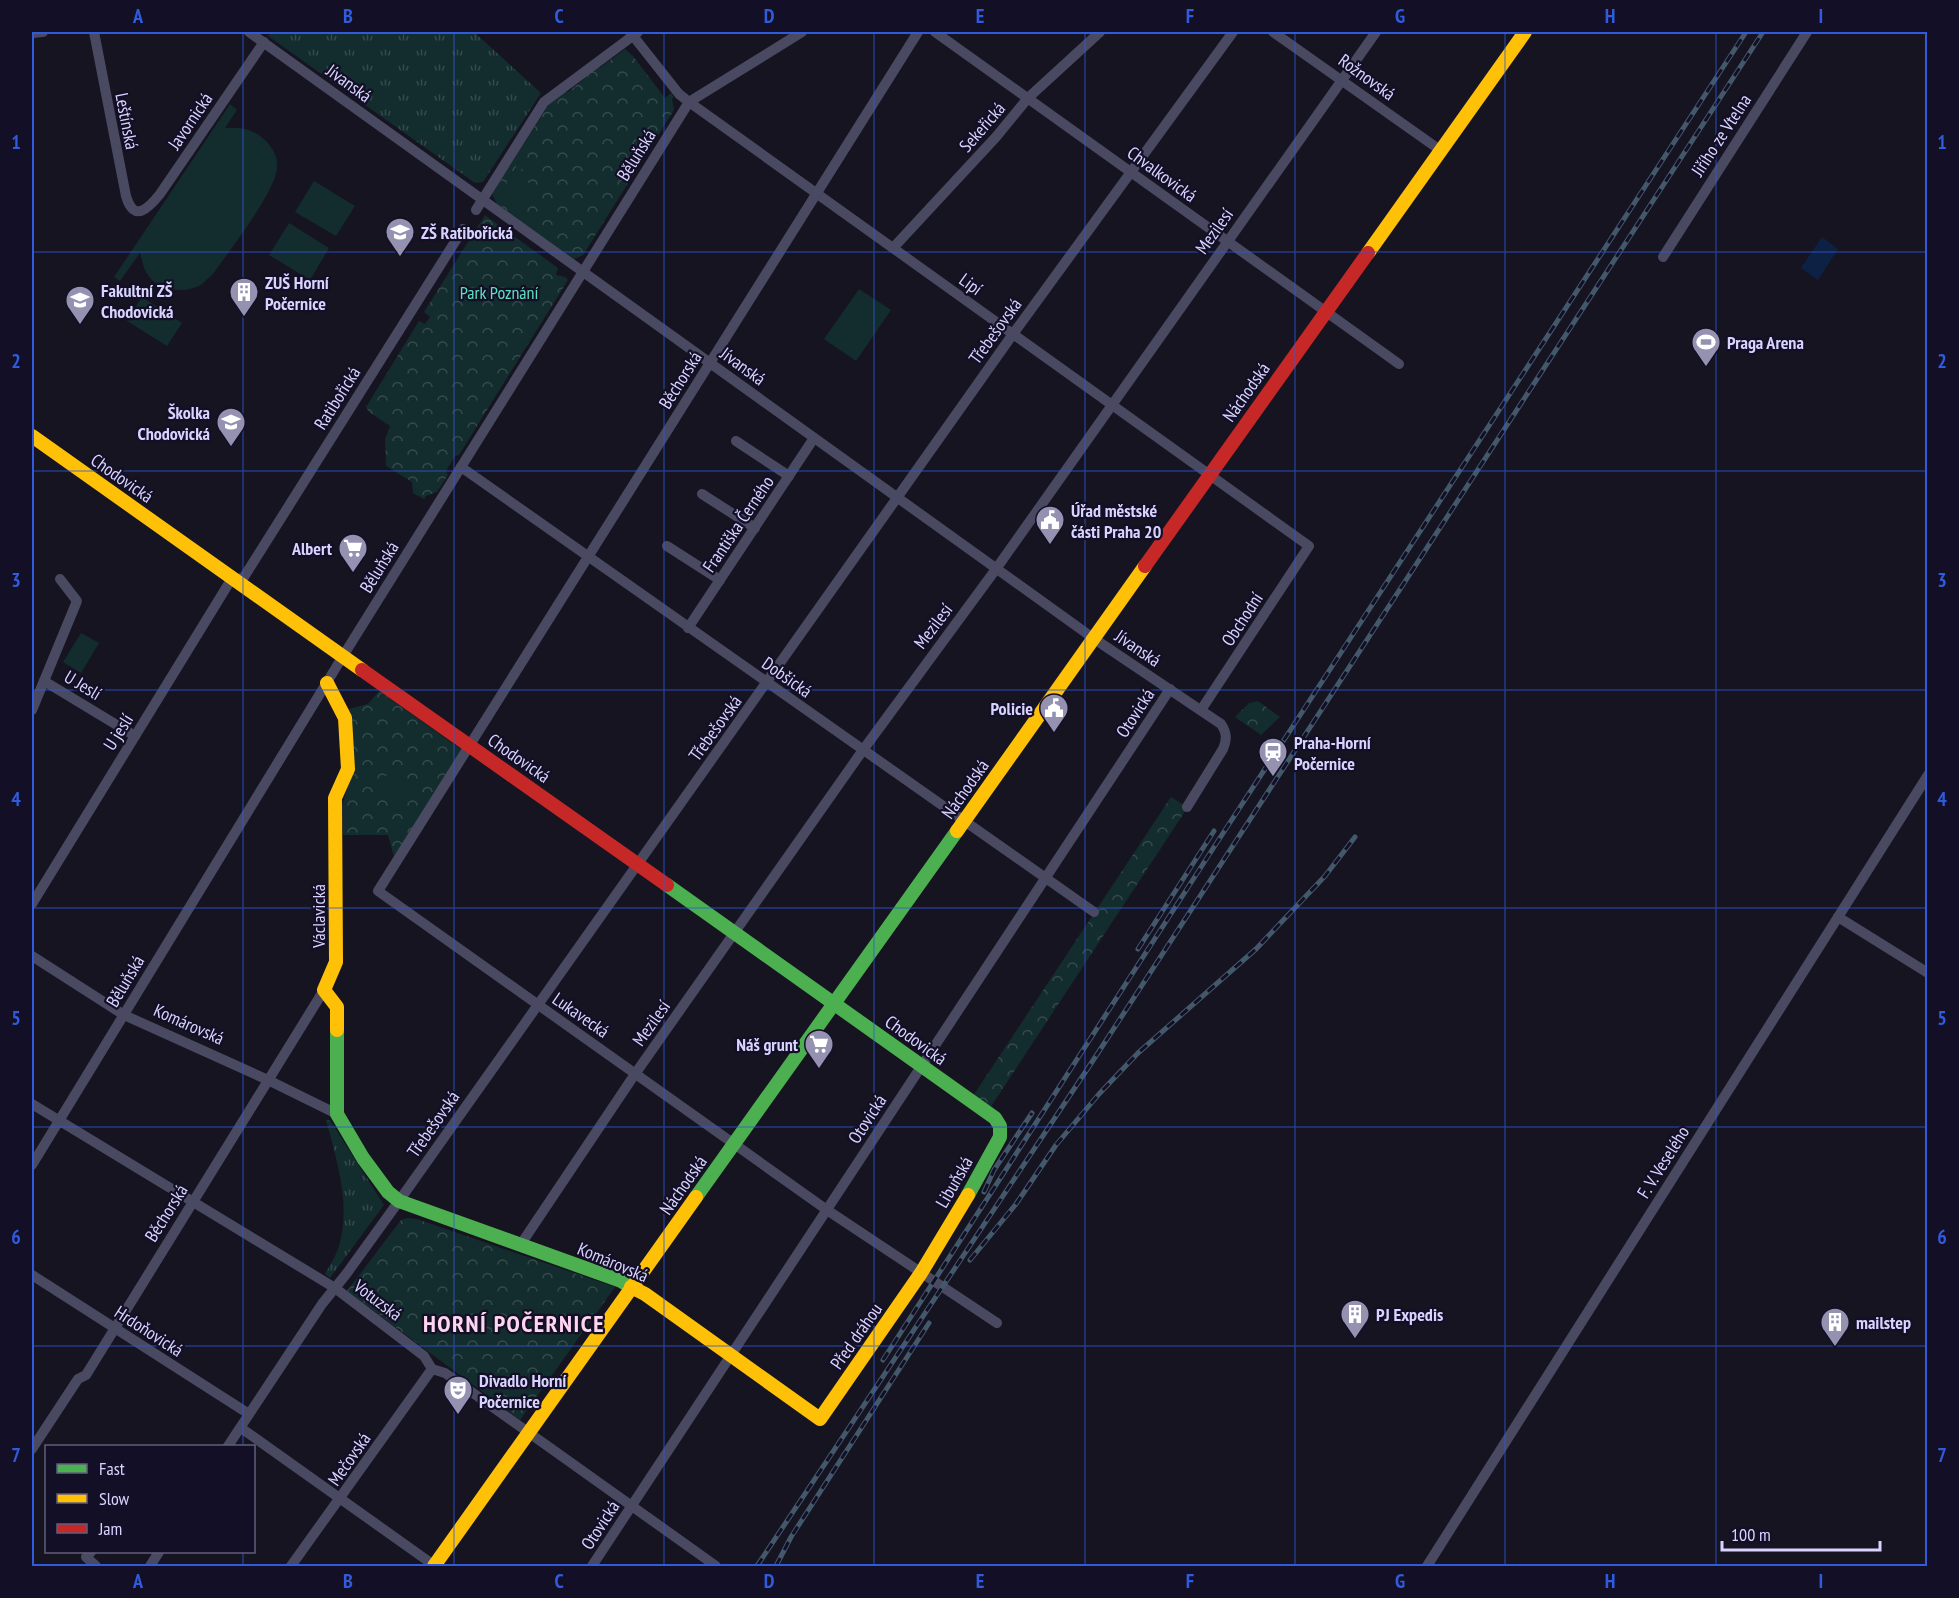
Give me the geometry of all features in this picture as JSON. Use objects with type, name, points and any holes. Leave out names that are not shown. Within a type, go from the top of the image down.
[{"type":"street","points":[[32,33],[43,32]]},
{"type":"street","name":"Leštínská","points":[[93,32],[126,196],[132,210],[138,211]]},
{"type":"street","name":"Jívanská","points":[[249,32],[1093,638],[1221,724],[1226,732],[1224,749],[1187,807]]},
{"type":"street","name":"Běluňská","points":[[32,1165],[343,656],[688,102],[802,32]]},
{"type":"street","name":"Běchorská","points":[[469,745],[918,32]]},
{"type":"street","name":"Chvalkovická","points":[[935,32],[1399,364]]},
{"type":"street","name":"Sekeřická","points":[[892,248],[996,137],[1028,98],[1100,32]]},
{"type":"street","name":"Třebešovská","points":[[229,1445],[322,1304],[399,1202],[1013,334],[1233,32]]},
{"type":"street","name":"Rožnovská","points":[[1273,32],[1440,150]]},
{"type":"street","name":"Mezilesí","points":[[521,1244],[635,1074],[863,750],[996,568],[1376,32]]},
{"type":"street","name":"Náchodská","points":[[434,1566],[1525,32]]},
{"type":"street","name":"Jiřího ze Vtelna","points":[[1663,257],[1807,32]]},
{"type":"street","points":[[476,210],[544,102],[634,33]]},
{"type":"street","name":"Lipí","points":[[634,33],[688,102],[1309,546]]},
{"type":"street","name":"Javornická","points":[[138,211],[145,210],[159,194],[264,42]]},
{"type":"street","name":"Ratibořická","points":[[236,580],[244,577],[464,229]]},
{"type":"street","name":"Chodovická","points":[[32,436],[986,1111]]},
{"type":"street","name":"Františka Černého","points":[[688,628],[814,438]]},
{"type":"street","points":[[736,441],[789,476]]},
{"type":"street","name":"Dobšická","points":[[461,467],[1094,912]]},
{"type":"street","points":[[702,494],[755,528]]},
{"type":"street","points":[[667,546],[720,580]]},
{"type":"street","name":"Obchodní","points":[[1202,710],[1309,546]]},
{"type":"street","points":[[32,710],[77,601],[60,579]]},
{"type":"street","name":"U jeslí","points":[[32,904],[229,583],[236,580]]},
{"type":"street","name":"U Jeslí","points":[[44,681],[135,736]]},
{"type":"street","name":"Václavická","points":[[324,990],[336,962],[335,798],[348,769],[345,718],[327,683]]},
{"type":"street","name":"Otovická","points":[[592,1566],[1170,689]]},
{"type":"street","name":"Lukavecká","points":[[469,745],[378,891],[827,1210],[997,1323]]},
{"type":"street","name":"F. V. Veselého","points":[[1427,1566],[1928,775]]},
{"type":"street","points":[[1838,917],[1928,973]]},
{"type":"street","name":"Komárovská","points":[[32,956],[124,1015],[337,1114]]},
{"type":"street","points":[[324,990],[337,1007],[337,1114],[369,1166],[388,1192],[399,1202]]},
{"type":"street","name":"Běchorská","points":[[33,1443],[78,1379],[86,1375],[324,990]]},
{"type":"street","name":"Votuzská","points":[[32,1104],[335,1288],[424,1356],[432,1369],[445,1373],[716,1566]]},
{"type":"street","name":"Libuňská","points":[[921,1273],[1000,1137],[1000,1126],[995,1118],[986,1111]]},
{"type":"street","name":"Komárovská","points":[[399,1202],[621,1281],[645,1294],[732,1354],[820,1419]]},
{"type":"street","name":"Před dráhou","points":[[820,1419],[921,1273]]},
{"type":"street","name":"Hrdoňovická","points":[[32,1275],[249,1414]]},
{"type":"street","name":"Mečovská","points":[[291,1566],[432,1369]]},
{"type":"street","points":[[241,1428],[434,1566]]},
{"type":"street","points":[[89,1553],[86,1557],[96,1566]]},
{"type":"street","points":[[150,1566],[158,1553]]},
{"type":"green space","points":[[272,32],[474,32],[541,93],[483,182],[475,183],[268,36]]},
{"type":"green space","name":"Park Poznání","points":[[625,49],[665,98],[671,93],[674,97],[672,99],[674,110],[583,255],[574,259],[497,204],[492,194],[551,101],[562,92],[568,92],[584,79],[586,74],[594,68],[601,67]]},
{"type":"green space","points":[[230,104],[237,110],[225,128],[242,129],[257,134],[267,142],[276,157],[275,178],[261,206],[213,274],[202,284],[179,290],[164,287],[146,272],[140,253],[120,281],[114,277]]},
{"type":"green space","points":[[522,157],[525,157],[527,161],[517,176],[529,183],[536,194],[534,202],[525,206],[511,203],[504,195],[507,182]]},
{"type":"green space","points":[[314,181],[355,206],[336,236],[295,212]]},
{"type":"green space","name":"Park Poznání","points":[[485,215],[558,268],[556,275],[568,280],[459,455],[455,456],[446,471],[448,475],[437,492],[424,499],[413,493],[412,482],[386,466],[385,439],[390,426],[369,412],[366,407],[419,321],[425,324],[430,317],[424,312]]},
{"type":"green space","points":[[289,223],[329,248],[310,280],[269,255]]},
{"type":"green space","points":[[859,289],[891,310],[856,361],[824,339]]},
{"type":"green space","points":[[142,297],[182,323],[167,346],[127,321]]},
{"type":"green space","points":[[81,633],[99,643],[81,673],[63,662]]},
{"type":"green space","points":[[379,691],[462,750],[394,857],[388,835],[343,835],[342,806],[351,774],[345,710],[368,704]]},
{"type":"green space","points":[[1258,701],[1280,717],[1261,735],[1235,717],[1249,703]]},
{"type":"green space","points":[[391,770],[418,790],[406,805],[379,785]]},
{"type":"green space","points":[[1171,797],[1187,807],[1186,810],[990,1108],[973,1096]]},
{"type":"green space","points":[[326,1120],[330,1120],[384,1205],[330,1278],[325,1274],[337,1252],[344,1217],[341,1184]]},
{"type":"green space","points":[[417,1219],[615,1287],[520,1420],[347,1291],[401,1220]]},
{"type":"water","points":[[1822,237],[1838,249],[1818,280],[1801,268]]},
{"type":"railway","points":[[883,1360],[1214,847],[1746,32]]},
{"type":"railway","points":[[757,1566],[1092,1062],[1763,32]]},
{"type":"railway","points":[[1138,949],[1214,831]]},
{"type":"railway","points":[[970,1260],[1016,1204],[1056,1145],[1099,1094],[1138,1053],[1256,949],[1325,876],[1355,837]]},
{"type":"railway","points":[[984,1192],[994,1170],[1032,1113]]},
{"type":"railway","points":[[776,1566],[791,1537],[929,1323]]},
{"type":"traffic: fast","points":[[696,1197],[957,831]]},
{"type":"traffic: fast","points":[[667,885],[995,1118],[1000,1126],[1000,1137],[968,1195]]},
{"type":"traffic: fast","points":[[337,1030],[337,1114],[363,1158],[388,1192],[399,1201],[621,1281],[631,1287]]},
{"type":"traffic: slow","points":[[1368,253],[1525,32]]},
{"type":"traffic: slow","points":[[32,436],[362,670]]},
{"type":"traffic: slow","points":[[957,831],[1145,566]]},
{"type":"traffic: slow","points":[[327,683],[345,718],[348,769],[335,798],[336,962],[324,990],[337,1007],[337,1030]]},
{"type":"traffic: slow","points":[[631,1287],[645,1294],[820,1419],[921,1273],[968,1195]]},
{"type":"traffic: slow","points":[[434,1566],[696,1197]]},
{"type":"traffic: jam","points":[[1145,566],[1368,253]]},
{"type":"traffic: jam","points":[[362,670],[667,885]]},
{"type":"place","name":"ZŠ Ratibořická","points":[[400,258]]},
{"type":"place","name":"ZUŠ Horní Počernice","points":[[244,318]]},
{"type":"place","name":"Fakultní ZŠ Chodovická","points":[[80,326]]},
{"type":"place","name":"Praga Arena","points":[[1706,368]]},
{"type":"place","name":"Školka Chodovická","points":[[231,448]]},
{"type":"place","name":"Úřad městské části Praha 20","points":[[1050,546]]},
{"type":"place","name":"Albert","points":[[353,574]]},
{"type":"place","name":"Policie","points":[[1054,734]]},
{"type":"place","name":"Praha-Horní Počernice","points":[[1273,778]]},
{"type":"place","name":"Náš grunt","points":[[819,1070]]},
{"type":"place","name":"PJ Expedis","points":[[1355,1340]]},
{"type":"place","name":"mailstep","points":[[1835,1348]]},
{"type":"place","name":"Divadlo Horní Počernice","points":[[458,1416]]},
{"type":"district","name":"HORNÍ POČERNICE","points":[[514,1323]]}]
